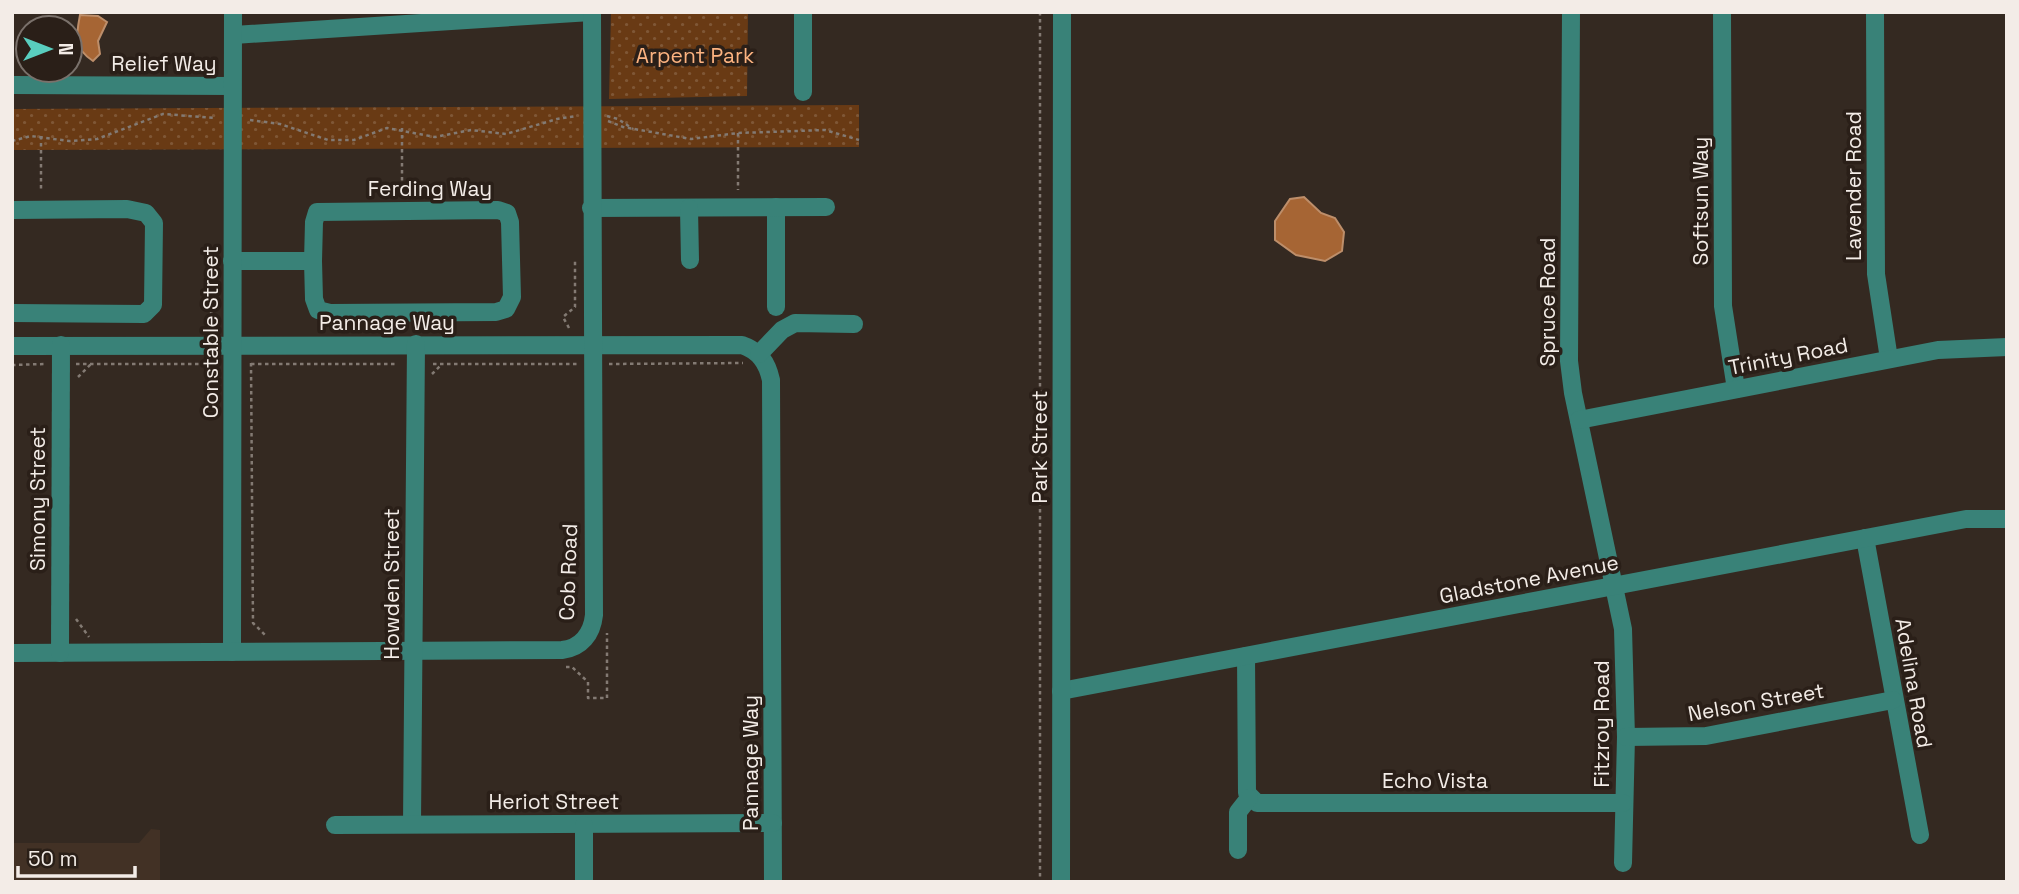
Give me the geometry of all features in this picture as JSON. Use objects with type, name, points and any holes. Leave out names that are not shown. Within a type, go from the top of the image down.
[{"type":"street","name":"Constable Street","points":[[232,652],[233,12]]},
{"type":"street","points":[[234,35],[592,12]]},
{"type":"street","name":"Cob Road","points":[[12,653],[562,650],[578,645],[588,634],[594,615],[600,364],[592,344],[592,12]]},
{"type":"street","points":[[803,12],[803,92]]},
{"type":"street","name":"Park Street","points":[[1061,882],[1062,12]]},
{"type":"street","name":"Spruce Road","points":[[1570,12],[1569,361],[1615,586]]},
{"type":"street","name":"Softsun Way","points":[[1722,12],[1723,306],[1736,389]]},
{"type":"street","name":"Lavender Road","points":[[1875,12],[1877,284],[1889,359]]},
{"type":"street","name":"Relief Way","points":[[12,85],[233,86]]},
{"type":"street","points":[[776,207],[776,307]]},
{"type":"street","points":[[591,208],[826,207]]},
{"type":"street","points":[[689,208],[690,260]]},
{"type":"street","points":[[12,210],[127,209],[146,213],[154,223],[153,305],[145,314],[12,313]]},
{"type":"street","name":"Ferding Way","points":[[498,210],[507,213],[510,222],[512,297],[506,309],[496,312],[330,313],[318,310],[314,299],[313,261],[314,222],[317,212],[498,210]]},
{"type":"street","points":[[233,261],[313,261]]},
{"type":"street","points":[[759,354],[782,330],[795,323],[854,324]]},
{"type":"street","name":"Howden Street","points":[[412,824],[416,344]]},
{"type":"street","name":"Simony Street","points":[[60,653],[61,345]]},
{"type":"street","name":"Pannage Way","points":[[12,346],[742,345],[759,354],[771,380],[773,882]]},
{"type":"street","name":"Trinity Road","points":[[1579,420],[1889,359],[1964,347],[2007,347]]},
{"type":"street","name":"Gladstone Avenue","points":[[1061,691],[1966,519],[2007,519]]},
{"type":"street","name":"Adelina Road","points":[[1865,538],[1920,835]]},
{"type":"street","name":"Fitzroy Road","points":[[1615,586],[1623,629],[1626,737],[1623,863]]},
{"type":"street","points":[[1238,850],[1238,812],[1250,798],[1245,656]]},
{"type":"street","name":"Nelson Street","points":[[1626,737],[1706,736],[1893,700]]},
{"type":"street","name":"Echo Vista","points":[[1250,798],[1257,803],[1623,803]]},
{"type":"street","name":"Heriot Street","points":[[335,825],[773,823]]},
{"type":"street","points":[[584,825],[584,882]]},
{"type":"path","points":[[1040,12],[1040,882]]},
{"type":"path","points":[[576,127],[608,104]]},
{"type":"path","points":[[12,141],[41,136],[69,141],[97,139],[163,114],[280,124],[328,140],[354,140],[387,128],[402,128],[435,136],[471,130],[506,134],[526,131],[557,118],[592,115],[633,128],[691,139],[738,133],[825,130],[859,140]]},
{"type":"path","points":[[592,115],[608,133]]},
{"type":"path","points":[[402,128],[402,211]]},
{"type":"path","points":[[41,136],[41,210]]},
{"type":"path","points":[[575,252],[575,307],[563,317],[592,344],[600,364]]},
{"type":"path","points":[[251,344],[253,623],[266,636],[282,637],[282,652]]},
{"type":"path","points":[[427,379],[442,364],[743,363],[750,372]]},
{"type":"path","points":[[74,382],[91,365]]},
{"type":"path","points":[[74,616],[89,638],[106,641],[106,652]]},
{"type":"path","points":[[558,667],[572,667],[588,682],[588,698],[607,698],[607,628]]},
{"type":"shaded area","points":[[84,15],[98,16],[107,22],[98,41],[100,54],[93,61],[84,53]]},
{"type":"shaded area","points":[[1304,197],[1321,213],[1335,218],[1344,232],[1342,251],[1325,261],[1296,255],[1275,240],[1275,221],[1290,199]]},
{"type":"shaded area","points":[[151,829],[160,830],[160,882],[12,882],[12,843],[139,843]]},
{"type":"green space","name":"Arpent Park","points":[[611,12],[748,12],[747,96],[609,99]]},
{"type":"green space","points":[[859,105],[859,147],[12,150],[12,109]]}]
